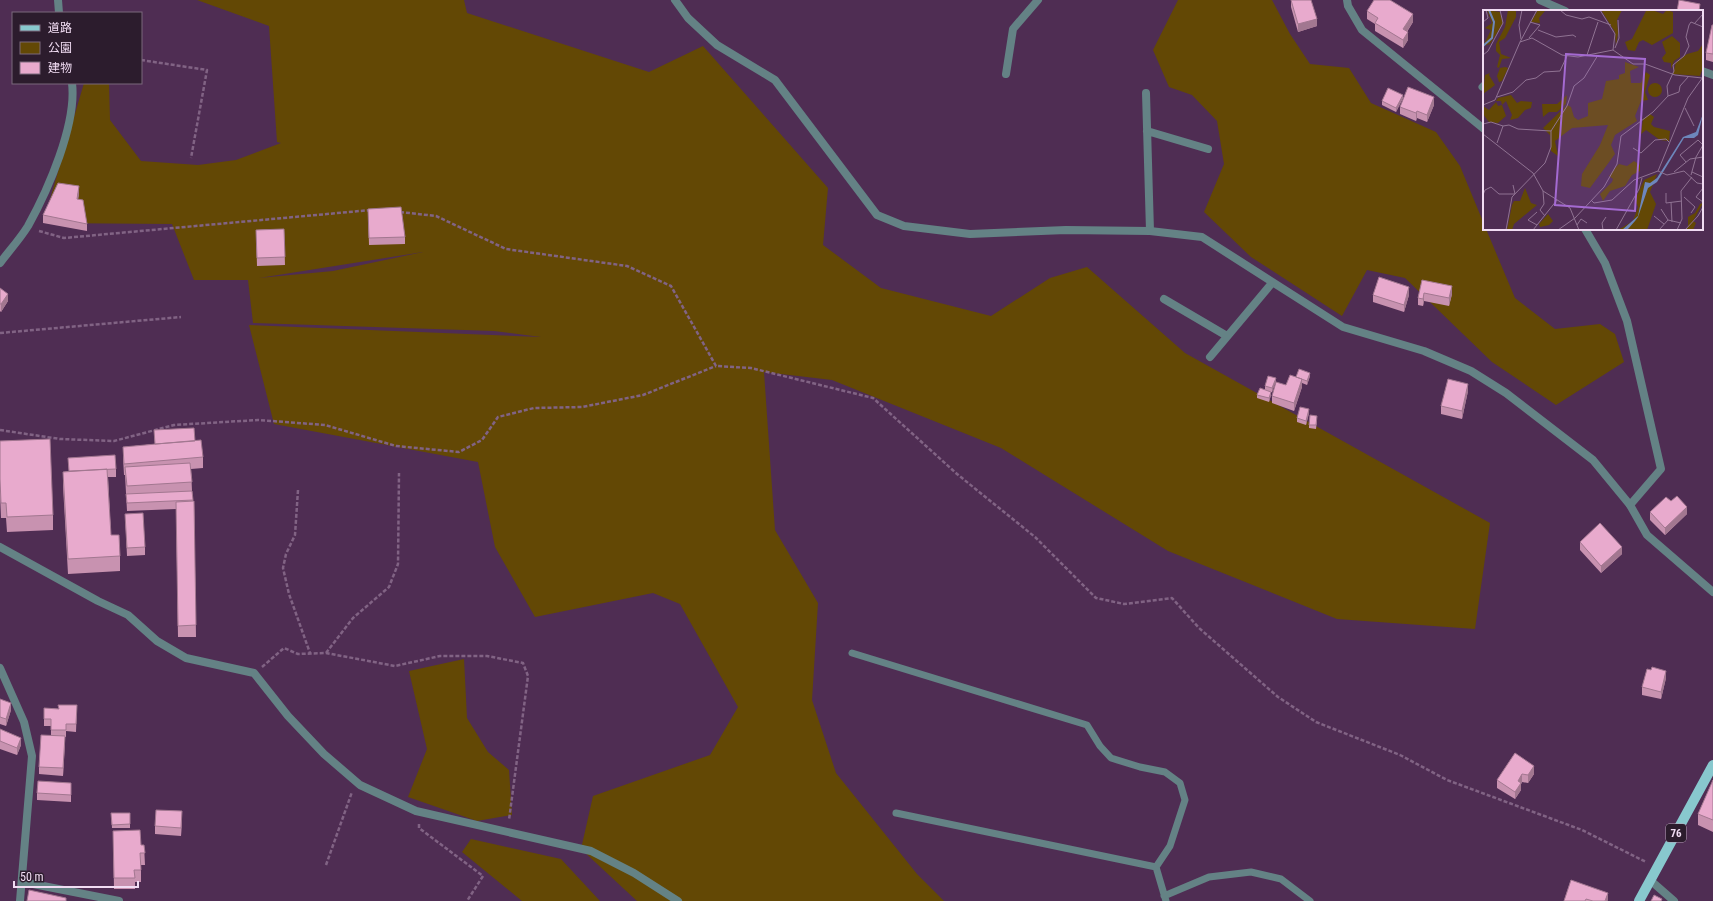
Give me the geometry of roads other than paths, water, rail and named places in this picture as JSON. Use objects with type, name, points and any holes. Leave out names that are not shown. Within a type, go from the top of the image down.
[{"type":"main road","name":"76","points":[[1639,901],[1713,765]]},
{"type":"street","points":[[58,0],[58,12]]},
{"type":"street","points":[[675,0],[688,18],[718,45],[775,80],[878,215],[904,226],[970,234],[1066,230],[1150,231],[1202,237],[1343,327],[1424,351],[1471,371],[1506,393],[1593,460],[1630,505],[1647,535],[1713,592]]},
{"type":"street","points":[[1006,74],[1013,29],[1038,0]]},
{"type":"street","points":[[1347,0],[1348,6],[1362,30],[1483,128]]},
{"type":"street","points":[[1540,0],[1563,10]]},
{"type":"street","points":[[1703,70],[1713,75]]},
{"type":"street","points":[[0,263],[27,227],[41,200],[68,132],[72,84]]},
{"type":"street","points":[[1146,93],[1150,231]]},
{"type":"street","points":[[1147,131],[1208,149]]},
{"type":"street","points":[[1586,230],[1605,263],[1627,321],[1661,469],[1630,505]]},
{"type":"street","points":[[1210,357],[1272,283]]},
{"type":"street","points":[[1164,299],[1227,336]]},
{"type":"street","points":[[0,547],[98,601],[128,615],[157,641],[186,658],[254,674],[288,716],[313,743],[355,781],[421,812],[592,851],[634,873],[678,901]]},
{"type":"street","points":[[0,668],[24,722],[32,756],[23,882],[20,901]]},
{"type":"street","points":[[1650,880],[1674,901]]},
{"type":"street","points":[[23,882],[119,901]]},
{"type":"lane","points":[[852,653],[1087,725],[1100,746],[1111,758],[1140,767],[1165,772],[1180,783],[1185,800],[1170,846],[1156,867],[1165,898],[1209,877],[1251,872],[1281,879],[1310,901]]},
{"type":"lane","points":[[896,813],[1156,867]]}]
